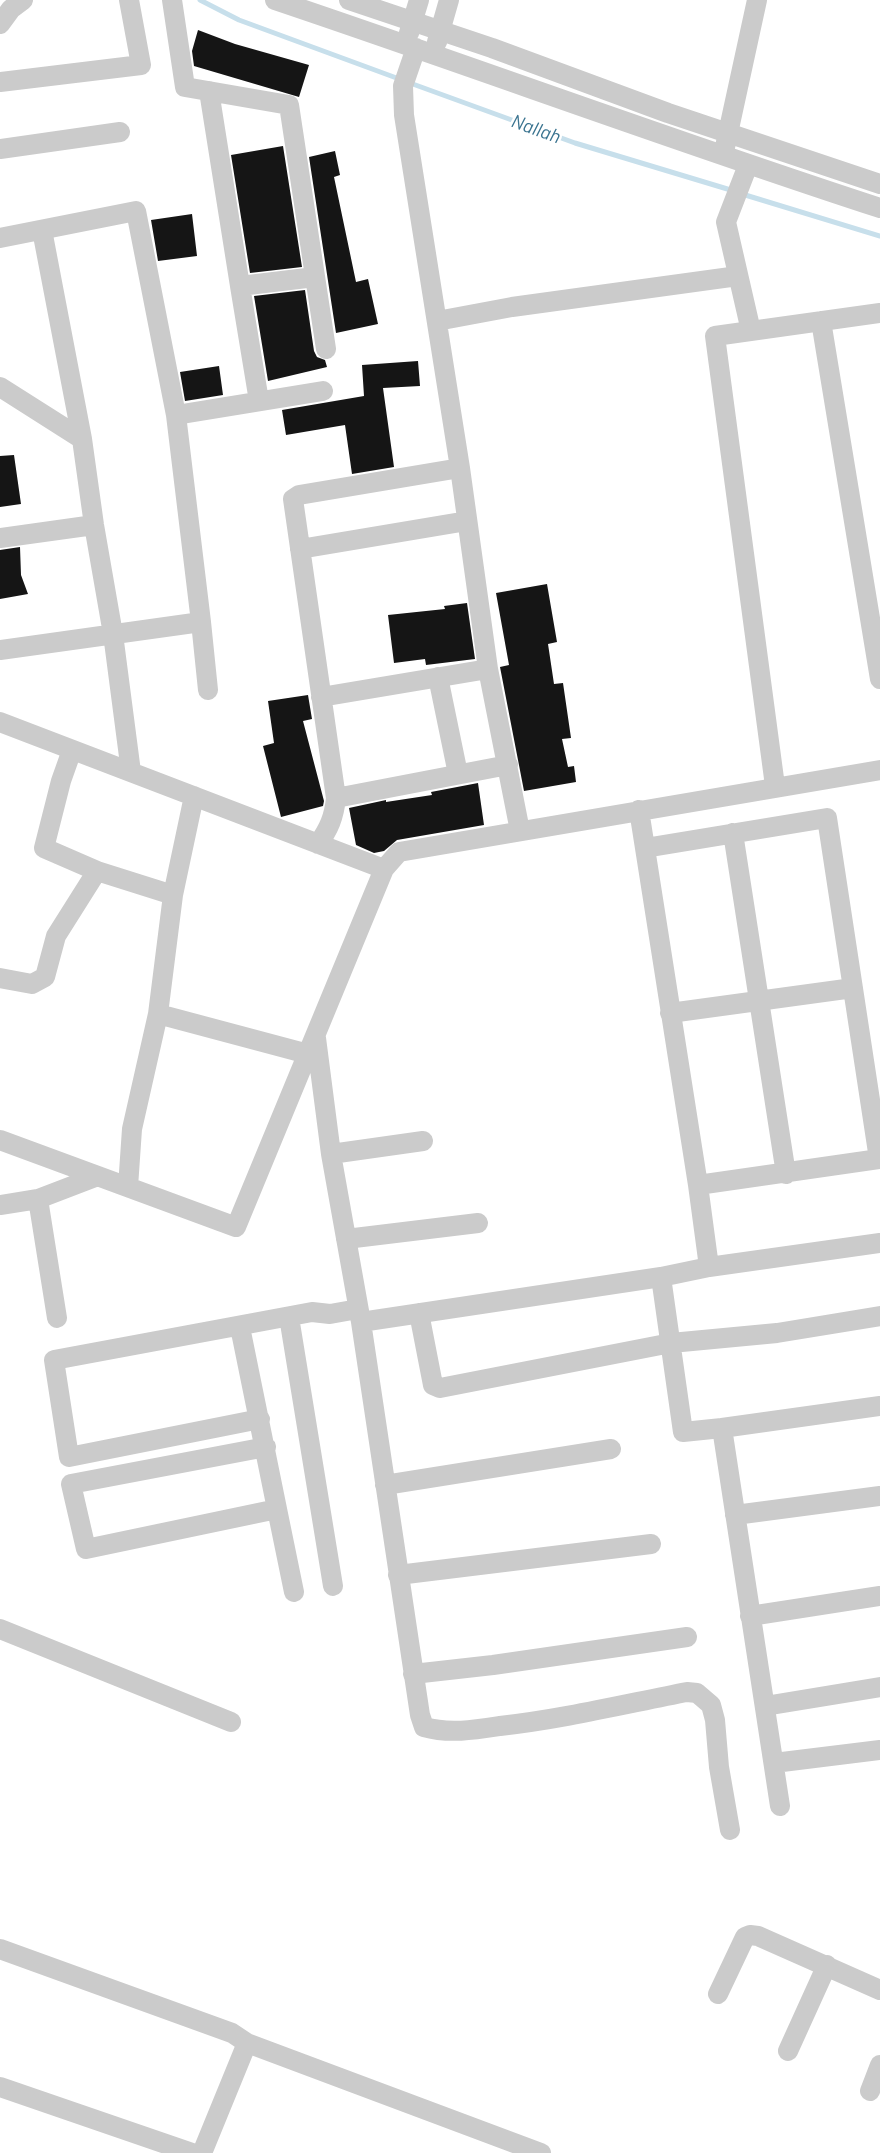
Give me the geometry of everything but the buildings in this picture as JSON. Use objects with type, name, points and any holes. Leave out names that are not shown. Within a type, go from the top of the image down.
[{"type":"street","points":[[0,24],[11,9],[23,0]]},
{"type":"street","points":[[0,82],[141,65],[128,0]]},
{"type":"street","points":[[172,0],[185,87],[289,105],[326,349]]},
{"type":"street","points":[[275,0],[748,165],[880,208]]},
{"type":"street","points":[[349,0],[492,48],[668,114],[880,184]]},
{"type":"street","points":[[417,51],[413,21],[419,0]]},
{"type":"street","points":[[449,0],[440,30],[417,51],[403,86],[404,115],[460,468],[488,669],[520,831]]},
{"type":"street","points":[[723,156],[757,0]]},
{"type":"street","points":[[209,91],[259,401]]},
{"type":"street","points":[[0,149],[120,132]]},
{"type":"street","points":[[748,165],[726,222],[751,331]]},
{"type":"street","points":[[0,238],[136,211],[176,415],[208,690]]},
{"type":"street","points":[[42,230],[82,439],[94,525],[113,634],[131,772]]},
{"type":"street","points":[[437,321],[512,307],[738,276]]},
{"type":"street","points":[[240,286],[315,278]]},
{"type":"street","points":[[775,786],[715,336],[880,313]]},
{"type":"street","points":[[821,321],[880,679]]},
{"type":"street","points":[[0,387],[82,439]]},
{"type":"street","points":[[176,415],[324,391]]},
{"type":"street","points":[[318,844],[327,832],[333,819],[336,798],[293,499],[299,495],[460,468]]},
{"type":"street","points":[[300,549],[467,521]]},
{"type":"street","points":[[0,538],[94,525]]},
{"type":"street","points":[[0,650],[201,622]]},
{"type":"street","points":[[322,697],[488,669]]},
{"type":"street","points":[[438,677],[458,774]]},
{"type":"street","points":[[0,722],[384,869]]},
{"type":"street","points":[[72,750],[61,781],[44,848],[97,871],[173,895]]},
{"type":"street","points":[[336,798],[508,765]]},
{"type":"street","points":[[0,1140],[236,1227],[384,869],[399,852],[775,786],[880,770]]},
{"type":"street","points":[[128,1187],[132,1129],[158,1014],[173,895],[194,796]]},
{"type":"street","points":[[639,810],[698,1185],[709,1267]]},
{"type":"street","points":[[645,848],[827,818],[879,1160],[698,1185]]},
{"type":"street","points":[[733,834],[786,1174]]},
{"type":"street","points":[[0,978],[32,984],[45,977],[56,936],[97,871]]},
{"type":"street","points":[[670,1013],[853,988]]},
{"type":"street","points":[[158,1014],[312,1045]]},
{"type":"street","points":[[312,1045],[358,1310],[398,1575],[420,1714],[424,1727],[438,1731],[464,1731],[537,1722],[687,1692],[697,1693],[711,1705],[715,1720],[719,1767],[730,1830]]},
{"type":"street","points":[[331,1154],[423,1141]]},
{"type":"street","points":[[0,1205],[38,1199],[98,1176]]},
{"type":"street","points":[[38,1199],[56,1318]]},
{"type":"street","points":[[346,1239],[478,1223]]},
{"type":"street","points":[[277,1509],[86,1549],[71,1484],[54,1360],[312,1312],[330,1314],[358,1310],[419,1313],[661,1277],[709,1267],[880,1243]]},
{"type":"street","points":[[661,1277],[683,1432],[880,1406]]},
{"type":"street","points":[[419,1313],[433,1384],[440,1388],[670,1343],[777,1333],[880,1316]]},
{"type":"street","points":[[289,1317],[333,1586]]},
{"type":"street","points":[[240,1326],[294,1592]]},
{"type":"street","points":[[68,1457],[260,1419]]},
{"type":"street","points":[[722,1428],[780,1806]]},
{"type":"street","points":[[71,1484],[266,1447]]},
{"type":"street","points":[[385,1485],[611,1449]]},
{"type":"street","points":[[735,1516],[880,1496]]},
{"type":"street","points":[[398,1575],[651,1544]]},
{"type":"street","points":[[750,1616],[880,1596]]},
{"type":"street","points":[[0,1629],[231,1722]]},
{"type":"street","points":[[414,1674],[493,1665],[687,1637]]},
{"type":"street","points":[[765,1706],[880,1687]]},
{"type":"street","points":[[774,1763],[880,1750]]},
{"type":"street","points":[[718,1994],[745,1937],[750,1935],[758,1936],[880,1990]]},
{"type":"street","points":[[0,1949],[232,2033],[248,2043],[541,2153]]},
{"type":"street","points":[[788,2051],[827,1966]]},
{"type":"street","points":[[202,2153],[248,2043]]},
{"type":"street","points":[[870,2091],[880,2065]]},
{"type":"street","points":[[0,2086],[192,2153]]},
{"type":"waterway","name":"Nallah","points":[[200,0],[239,20],[402,80]]},
{"type":"waterway","name":"Nallah","points":[[410,83],[575,143],[734,191]]},
{"type":"waterway","name":"Nallah","points":[[742,194],[880,236]]}]
